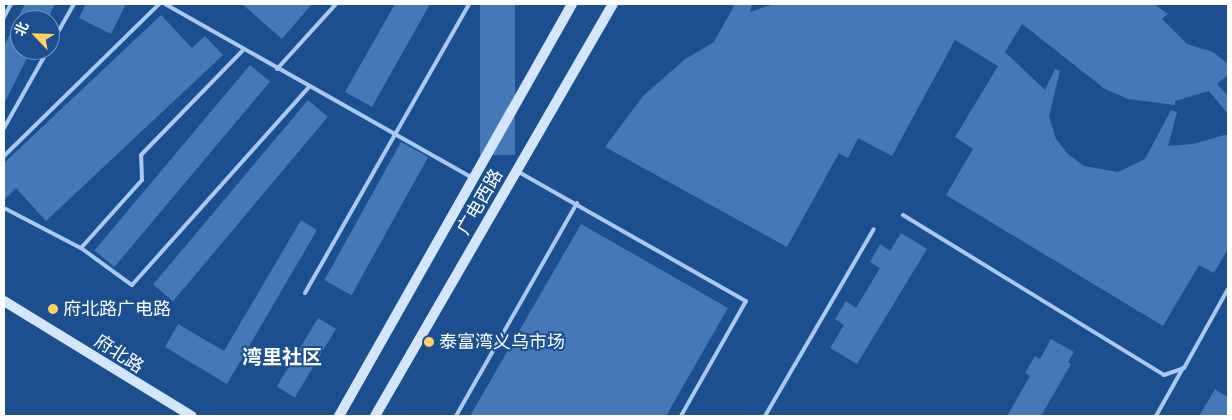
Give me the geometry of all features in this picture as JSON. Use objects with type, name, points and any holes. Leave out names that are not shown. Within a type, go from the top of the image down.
[{"type":"main road","name":"广电西路","points":[[339,416],[572,4]]},
{"type":"main road","name":"广电西路","points":[[376,416],[613,4]]},
{"type":"main road","name":"府北路","points":[[4,301],[192,416]]},
{"type":"lane","points":[[4,17],[10,4]]},
{"type":"lane","points":[[60,28],[74,4]]},
{"type":"lane","points":[[4,156],[160,4]]},
{"type":"lane","points":[[165,4],[243,50],[473,178]]},
{"type":"lane","points":[[277,69],[336,4]]},
{"type":"lane","points":[[305,293],[470,4]]},
{"type":"lane","points":[[81,248],[142,180],[141,155],[243,50]]},
{"type":"lane","points":[[4,128],[42,60]]},
{"type":"lane","points":[[4,208],[81,248],[132,285],[309,87]]},
{"type":"lane","points":[[517,170],[746,301],[681,416]]},
{"type":"lane","points":[[456,416],[577,204]]},
{"type":"lane","points":[[903,214],[1164,375],[1184,368]]},
{"type":"lane","points":[[765,416],[874,229]]},
{"type":"lane","points":[[1156,416],[1228,289]]},
{"type":"building","points":[[25,4],[55,4],[52,10],[22,10]]},
{"type":"building","points":[[86,4],[126,4],[111,34],[79,18]]},
{"type":"building","points":[[242,4],[312,4],[282,39]]},
{"type":"building","points":[[395,4],[430,4],[372,107],[345,92]]},
{"type":"building","points":[[480,4],[515,4],[515,155],[480,155]]},
{"type":"building","points":[[735,4],[752,4],[750,12],[774,4],[1154,4],[1168,14],[1162,19],[1187,44],[1213,52],[1228,64],[1228,75],[1217,84],[1228,96],[1228,114],[1209,91],[1175,101],[1175,105],[1128,99],[1105,89],[1022,24],[1005,52],[1045,90],[1055,69],[1060,71],[1049,116],[1056,139],[1068,154],[1084,166],[1118,172],[1145,159],[1171,110],[1177,112],[1168,146],[1193,144],[1228,134],[1228,249],[1214,273],[1199,265],[1163,326],[946,195],[973,149],[955,137],[998,66],[955,40],[892,156],[858,138],[848,158],[839,153],[787,247],[605,147],[643,96],[684,60],[714,42]]},
{"type":"building","points":[[161,15],[192,48],[205,36],[223,55],[46,221],[16,188],[4,200],[4,163]]},
{"type":"building","points":[[10,34],[10,60],[26,60],[4,104],[4,46]]},
{"type":"building","points":[[250,65],[270,82],[114,267],[94,250]]},
{"type":"building","points":[[308,100],[328,117],[173,301],[153,285]]},
{"type":"building","points":[[401,142],[428,157],[352,295],[324,280]]},
{"type":"building","points":[[301,220],[317,230],[227,384],[165,347],[178,324],[224,351]]},
{"type":"building","points":[[581,224],[728,308],[666,416],[470,416]]},
{"type":"building","points":[[901,233],[927,249],[857,364],[830,348],[844,325],[835,319],[846,301],[856,308],[880,268],[870,262],[880,244],[890,251]]},
{"type":"building","points":[[318,318],[336,329],[295,397],[277,387]]},
{"type":"building","points":[[1051,339],[1074,352],[1068,362],[1071,364],[1041,416],[1007,416],[1030,376],[1025,373],[1035,356],[1040,359]]},
{"type":"building","points":[[1215,389],[1228,397],[1228,416],[1199,416]]},
{"type":"place","name":"府北路广电路","points":[[53,309]]},
{"type":"place","name":"泰富湾义乌市场","points":[[429,342]]},
{"type":"district","name":"湾里社区","points":[[282,357]]}]
